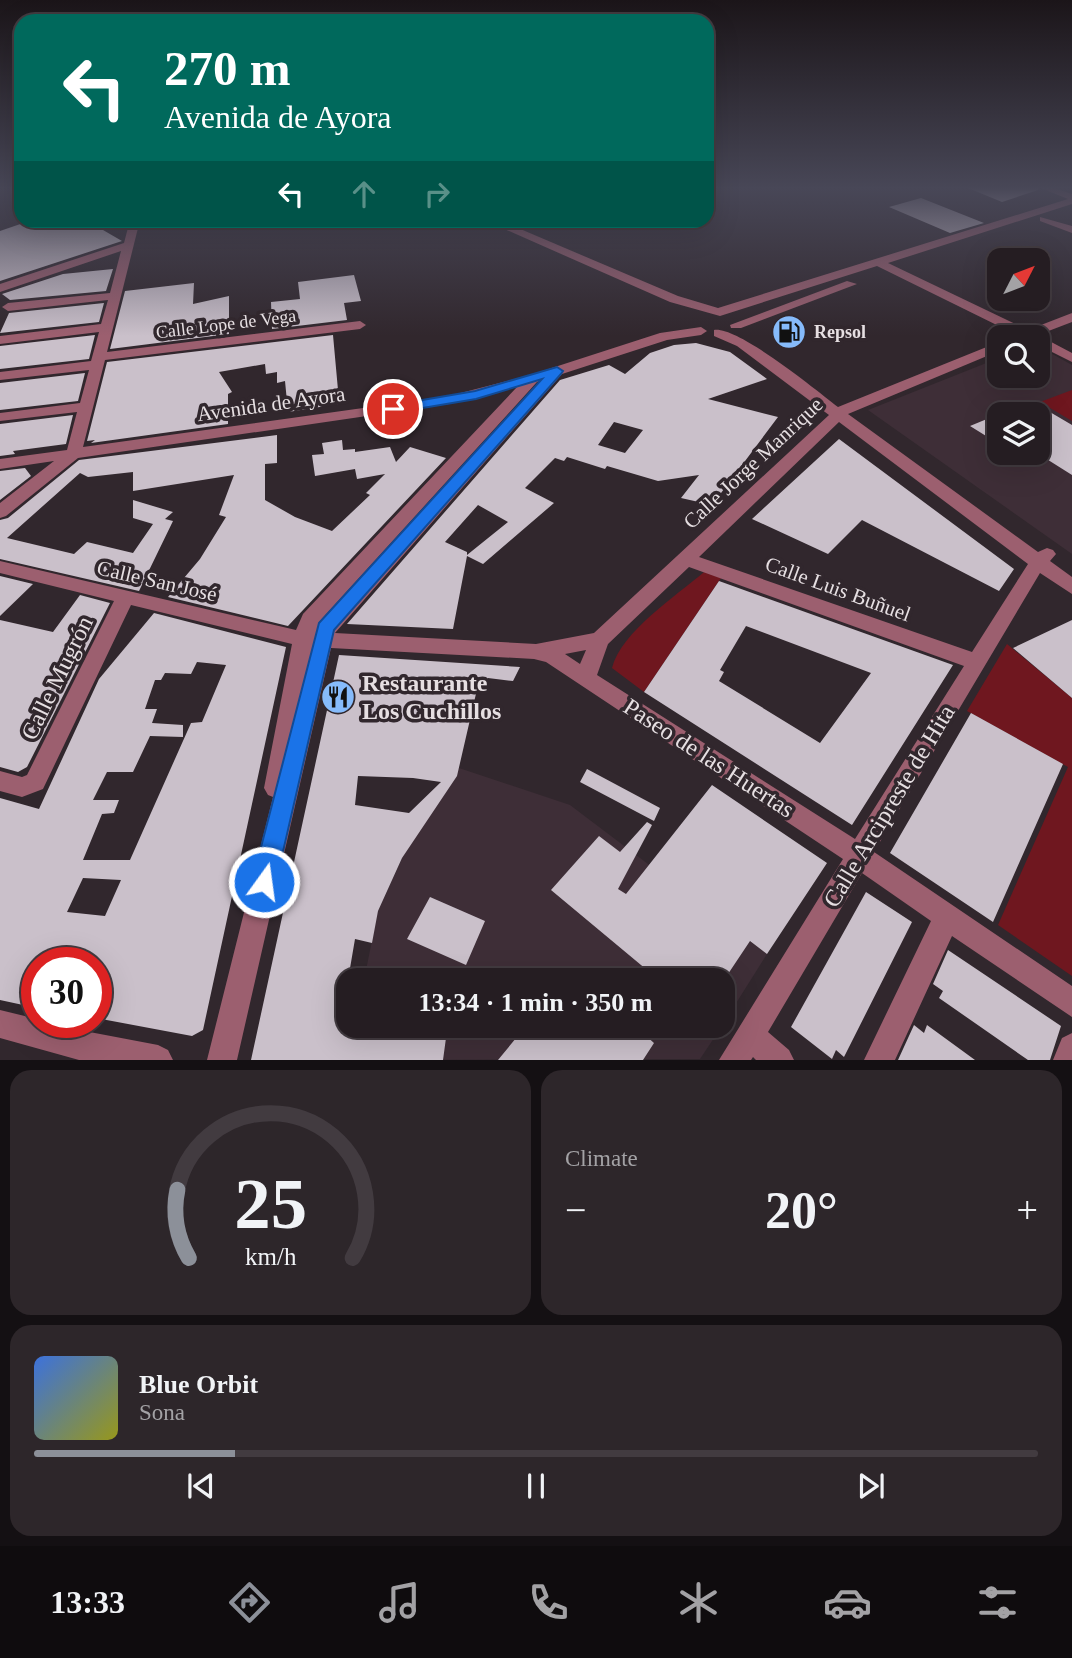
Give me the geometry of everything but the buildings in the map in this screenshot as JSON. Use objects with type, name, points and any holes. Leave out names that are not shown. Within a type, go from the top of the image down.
[{"type":"street","points":[[0,512],[74,453],[104,328],[130,237]]},
{"type":"street","points":[[530,237],[674,299],[732,317],[730,329]]},
{"type":"street","points":[[691,317],[717,312],[958,237]]},
{"type":"street","points":[[730,329],[750,318],[987,237]]},
{"type":"street","points":[[0,288],[128,245]]},
{"type":"street","points":[[880,262],[1006,325]]},
{"type":"street","points":[[0,322],[4,304],[114,296]]},
{"type":"street","points":[[674,299],[691,317],[691,326],[701,331]]},
{"type":"street","name":"Avenida de Ayora","points":[[665,336],[691,317]]},
{"type":"street","points":[[1050,327],[1072,317]]},
{"type":"street","name":"Calle Lope de Vega","points":[[0,376],[359,325]]},
{"type":"street","points":[[0,340],[104,328]]},
{"type":"street","points":[[730,329],[1043,558],[1072,587]]},
{"type":"street","name":"Avenida de Ayora","points":[[0,464],[476,395],[665,336],[730,329]]},
{"type":"street","points":[[1050,347],[1072,359]]},
{"type":"street","name":"Calle Jorge Manrique","points":[[586,676],[600,640],[842,411],[987,351]]},
{"type":"street","points":[[313,639],[557,371]]},
{"type":"street","points":[[222,1059],[313,639],[310,619],[532,379]]},
{"type":"street","points":[[476,395],[497,401],[502,412]]},
{"type":"street","points":[[0,417],[84,407]]},
{"type":"street","name":"Calle Luis Buñuel","points":[[684,558],[976,662]]},
{"type":"street","points":[[1043,558],[1072,573]]},
{"type":"street","name":"Calle Arcipreste de Hita","points":[[741,1047],[976,662],[1043,558]]},
{"type":"street","name":"Calle San José","points":[[0,567],[313,639]]},
{"type":"street","name":"Calle Mugrón","points":[[0,781],[22,787],[35,782],[126,596]]},
{"type":"street","name":"Paseo de las Huertas","points":[[313,639],[534,651],[552,656],[859,856],[1072,1003]]},
{"type":"street","points":[[534,651],[600,640]]},
{"type":"street","points":[[879,1059],[947,918]]},
{"type":"street","points":[[0,1024],[81,1053],[158,1059]]},
{"type":"street","points":[[741,1047],[779,1059]]},
{"type":"street","points":[[1068,1059],[1072,1048]]},
{"type":"shaded area","points":[[1050,353],[1072,365],[1072,554],[868,410],[987,363],[987,388],[1050,388]]},
{"type":"shaded area","points":[[1072,390],[1072,421],[1050,408],[1050,402],[1040,402]]},
{"type":"shaded area","points":[[704,572],[721,578],[644,692],[612,668],[617,655],[638,628]]},
{"type":"shaded area","points":[[1007,644],[1072,698],[1072,976],[998,925],[1068,767],[967,711]]},
{"type":"shaded area","points":[[459,768],[570,805],[767,954],[735,1005],[735,968],[366,968],[378,911],[402,858]]},
{"type":"shaded area","points":[[353,1038],[714,1038],[700,1059],[349,1060]]},
{"type":"place","name":"Repsol","points":[[789,332]]},
{"type":"place","name":"Restaurante Los Cuchillos","points":[[338,697]]},
{"type":"route","points":[[264,882],[326,628],[557,371],[476,395],[393,409]]}]
